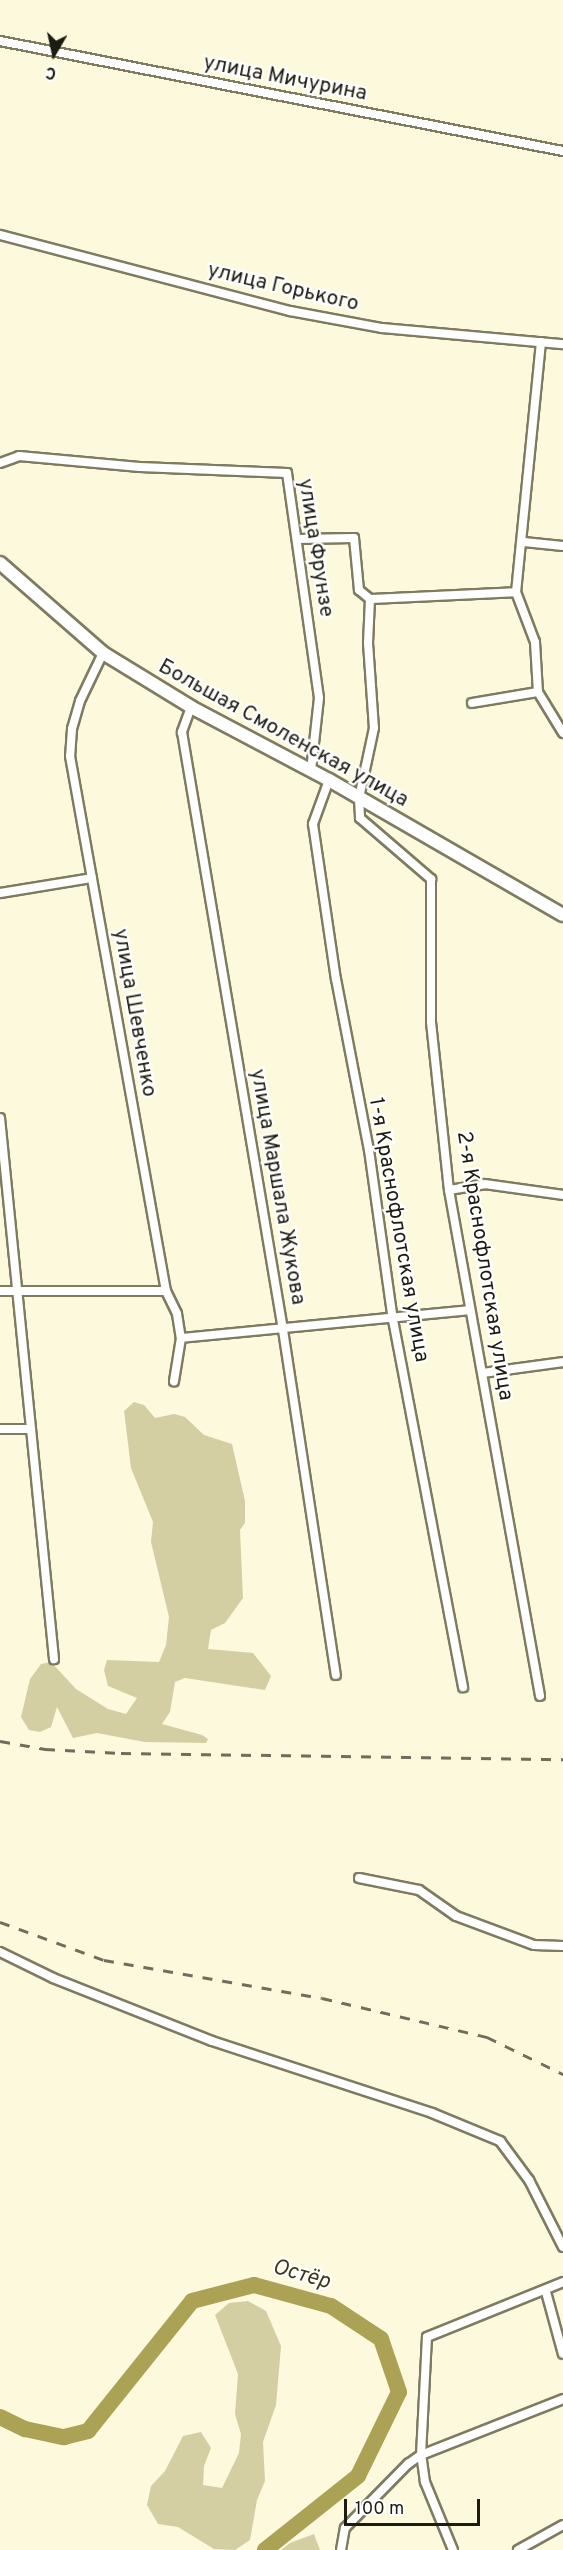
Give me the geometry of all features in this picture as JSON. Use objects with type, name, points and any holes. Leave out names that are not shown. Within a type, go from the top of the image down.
[{"type":"main road","name":"Большая Смоленская улица","points":[[0,563],[103,653],[191,707],[329,780],[563,915]]},
{"type":"street","name":"улица Мичурина","points":[[0,41],[563,151]]},
{"type":"street","name":"улица Горького","points":[[0,236],[290,310],[382,328],[563,344]]},
{"type":"street","points":[[542,342],[524,542],[516,592],[535,642],[538,692],[563,733]]},
{"type":"street","name":"улица Фрунзе","points":[[0,463],[19,456],[140,467],[287,473],[319,698],[311,771]]},
{"type":"street","points":[[298,539],[354,538],[358,590],[370,599],[516,592]]},
{"type":"street","points":[[524,542],[563,546]]},
{"type":"street","points":[[359,798],[375,728],[368,643],[370,599]]},
{"type":"street","name":"улица Шевченко","points":[[103,653],[80,701],[70,747],[166,1290],[182,1338],[174,1382]]},
{"type":"street","points":[[472,703],[538,692]]},
{"type":"street","name":"улица Маршала Жукова","points":[[191,707],[182,732],[283,1330],[336,1676]]},
{"type":"street","name":"1-я Краснофлотская улица","points":[[329,780],[313,824],[336,979],[369,1150],[393,1320],[463,1687]]},
{"type":"street","name":"2-я Краснофлотская улица","points":[[359,798],[360,818],[431,879],[431,1022],[449,1190],[540,1696]]},
{"type":"street","points":[[0,893],[92,878]]},
{"type":"street","points":[[0,1118],[29,1429],[54,1659]]},
{"type":"street","points":[[449,1190],[485,1184],[563,1195]]},
{"type":"street","points":[[0,1291],[166,1290]]},
{"type":"street","points":[[182,1338],[393,1320],[470,1310]]},
{"type":"street","points":[[483,1373],[563,1362]]},
{"type":"street","points":[[0,1429],[29,1429]]},
{"type":"street","points":[[359,1878],[420,1890],[456,1916],[534,1945],[563,1946]]},
{"type":"street","points":[[0,1952],[52,1978],[205,2039],[432,2113],[500,2141],[529,2180],[563,2247]]},
{"type":"street","points":[[453,2550],[425,2482],[421,2455],[427,2337],[546,2292],[563,2282]]},
{"type":"street","points":[[546,2292],[563,2354]]},
{"type":"street","points":[[341,2550],[345,2528],[421,2455],[563,2399]]},
{"type":"street","points":[[518,2550],[563,2525]]},
{"type":"shaded area","points":[[134,1402],[144,1405],[155,1418],[174,1414],[185,1417],[204,1435],[232,1444],[245,1501],[245,1523],[240,1530],[243,1598],[225,1623],[211,1630],[208,1649],[253,1653],[271,1676],[265,1690],[185,1678],[175,1682],[170,1712],[162,1724],[202,1735],[208,1739],[206,1743],[145,1742],[97,1733],[73,1738],[57,1707],[51,1727],[40,1732],[29,1730],[21,1717],[30,1679],[41,1664],[51,1662],[76,1689],[108,1709],[126,1714],[137,1698],[108,1686],[104,1670],[107,1660],[159,1662],[166,1645],[169,1617],[151,1542],[153,1522],[131,1468],[124,1411]]},
{"type":"shaded area","points":[[248,2301],[266,2311],[281,2346],[276,2405],[263,2442],[265,2481],[257,2500],[250,2540],[235,2550],[214,2549],[178,2527],[158,2524],[147,2505],[151,2486],[165,2471],[183,2436],[201,2432],[211,2448],[204,2466],[203,2485],[222,2488],[239,2453],[241,2434],[235,2414],[238,2374],[215,2315],[229,2303]]},
{"type":"shaded area","points":[[314,2534],[320,2550],[281,2550],[290,2543]]},
{"type":"waterway","name":"Остёр","points":[[0,2417],[25,2429],[64,2437],[88,2431],[192,2301],[254,2285],[331,2306],[381,2339],[399,2392],[358,2476],[265,2550]]},
{"type":"railway","points":[[0,1741],[45,1749],[121,1753],[563,1759]]},
{"type":"railway","points":[[0,1922],[104,1960],[322,1998],[487,2037],[563,2074]]}]
